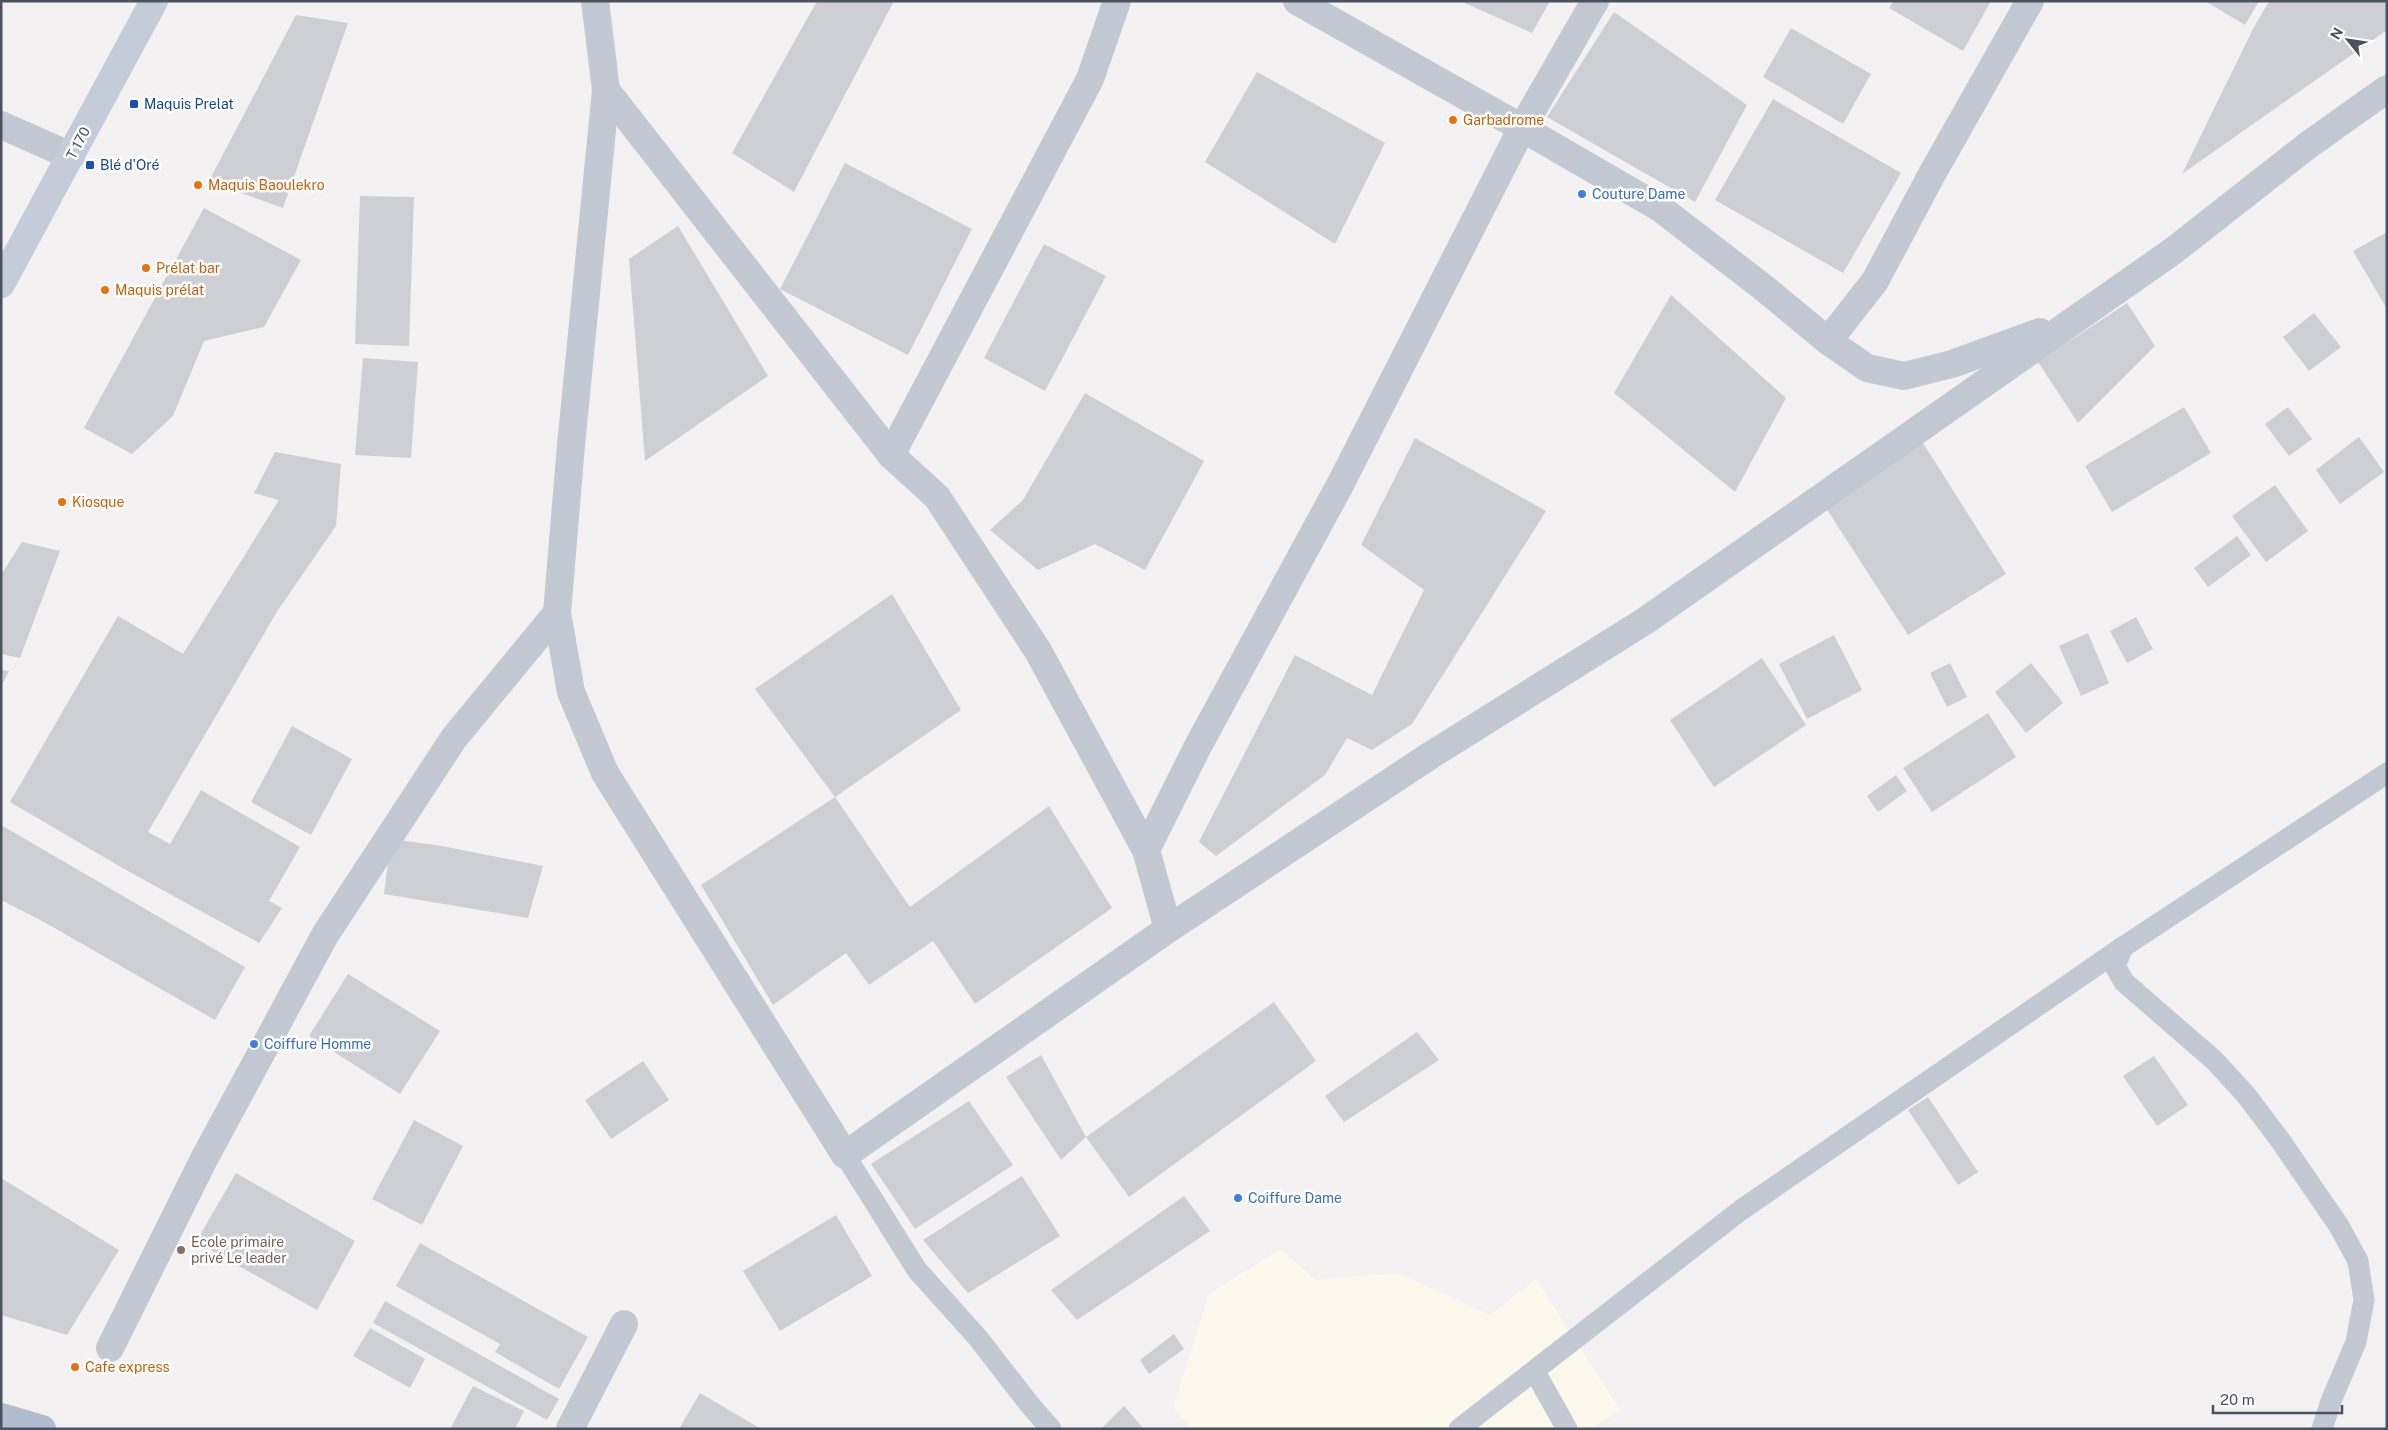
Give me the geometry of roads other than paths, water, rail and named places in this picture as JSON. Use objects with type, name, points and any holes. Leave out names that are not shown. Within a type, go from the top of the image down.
[{"type":"main road","name":"T 170","points":[[1,284],[154,1]]},
{"type":"main road","points":[[1,1417],[42,1429]]},
{"type":"street","points":[[595,1],[606,90],[571,445],[558,613],[571,692],[605,773],[845,1155],[1168,929],[1431,755],[1645,621],[2173,251],[2307,146],[2387,89]]},
{"type":"street","points":[[891,455],[1090,79],[1117,1]]},
{"type":"street","points":[[1297,1],[1660,208],[1764,288],[1828,341],[1867,368],[1904,376],[1952,364],[2074,320]]},
{"type":"street","points":[[1146,850],[1203,738],[1344,476],[1522,128],[1596,1]]},
{"type":"street","points":[[1828,341],[1875,281],[1932,174],[2030,1]]},
{"type":"street","points":[[606,90],[891,455],[937,497],[1038,650],[1146,850],[1168,929]]},
{"type":"street","points":[[1,125],[71,156]]},
{"type":"street","points":[[110,1348],[204,1159],[325,935],[454,738],[558,613]]},
{"type":"street","points":[[570,1429],[624,1324]]},
{"type":"lane","points":[[1459,1429],[1535,1372],[1741,1210],[2123,947],[2387,773]]},
{"type":"lane","points":[[2123,947],[2115,966],[2124,982],[2215,1061],[2246,1095],[2334,1218],[2358,1260],[2364,1300],[2356,1342],[2331,1400],[2322,1429]]},
{"type":"lane","points":[[845,1155],[917,1270],[978,1338],[1030,1406],[1051,1429]]},
{"type":"lane","points":[[1535,1372],[1567,1429]]},
{"type":"place","name":"Maquis Prelat","points":[[134,104]]},
{"type":"place","name":"Garbadrome","points":[[1453,120]]},
{"type":"place","name":"Blé d'Oré","points":[[90,165]]},
{"type":"place","name":"Maquis Baoulekro","points":[[198,185]]},
{"type":"place","name":"Couture Dame","points":[[1582,194]]},
{"type":"place","name":"Prélat bar","points":[[146,268]]},
{"type":"place","name":"Maquis prélat","points":[[105,290]]},
{"type":"place","name":"Kiosque","points":[[62,502]]},
{"type":"place","name":"Coiffure Homme","points":[[254,1044]]},
{"type":"place","name":"Coiffure Dame","points":[[1238,1198]]},
{"type":"place","name":"Ecole primaire privé Le leader","points":[[181,1250]]},
{"type":"place","name":"Cafe express","points":[[75,1367]]}]
